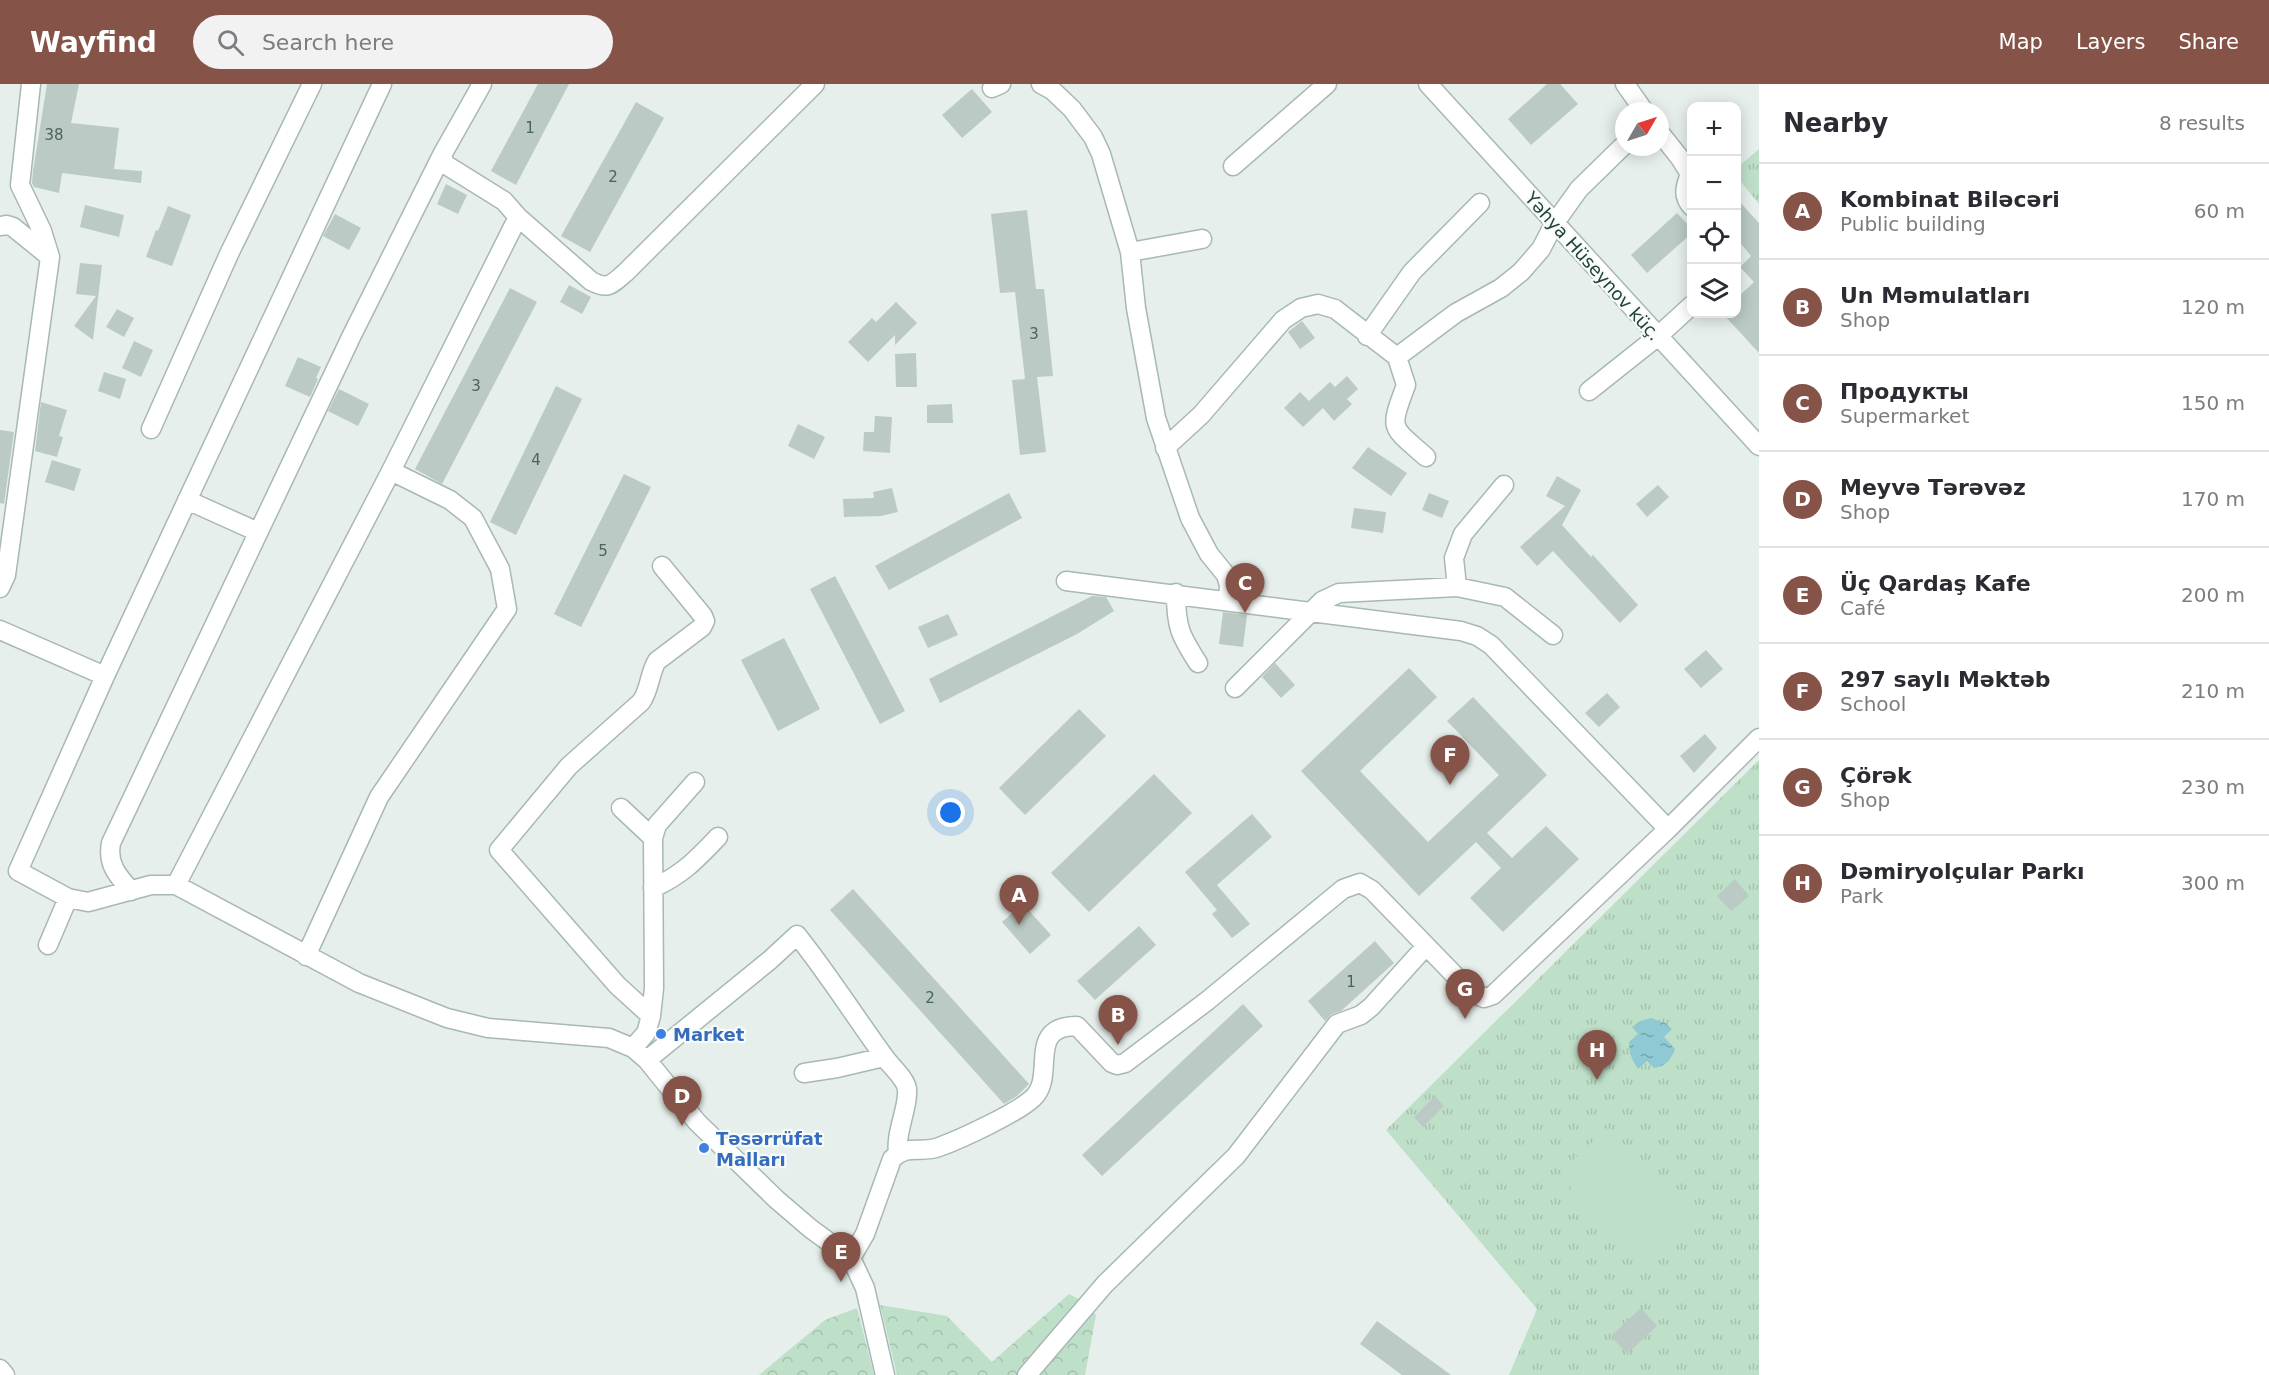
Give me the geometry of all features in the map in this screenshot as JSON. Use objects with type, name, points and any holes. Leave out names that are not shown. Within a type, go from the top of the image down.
[{"type":"street","points":[[0,588],[6,576],[50,257],[42,231],[21,185],[31,84]]},
{"type":"street","points":[[151,429],[229,254],[312,84]]},
{"type":"street","points":[[382,84],[105,676],[18,871],[68,898],[88,902],[150,885],[176,885],[359,983],[447,1018],[488,1028],[609,1038],[640,1054],[685,1109],[768,1191],[811,1229],[851,1258],[865,1288],[885,1375]]},
{"type":"street","points":[[131,891],[114,871],[109,855],[111,843],[258,532],[442,155],[482,84]]},
{"type":"street","points":[[442,155],[445,164],[504,201],[518,217],[591,281],[601,286],[610,285],[625,273],[815,84]]},
{"type":"street","points":[[1041,84],[1052,90],[1072,109],[1093,136],[1101,154],[1130,252],[1136,308],[1156,418],[1190,518],[1209,554],[1226,575],[1229,585],[1228,600]]},
{"type":"street","points":[[1233,166],[1327,84]]},
{"type":"street","name":"Yəhya Hüseynov küç.","points":[[1428,84],[1759,446]]},
{"type":"street","points":[[1625,84],[1638,102]]},
{"type":"street","points":[[1669,144],[1687,169]]},
{"type":"street","points":[[1397,357],[1456,313],[1501,288],[1521,272],[1541,249],[1554,224],[1579,189],[1615,154]]},
{"type":"street","points":[[1687,181],[1684,196],[1687,200]]},
{"type":"street","points":[[1368,336],[1412,272],[1480,203]]},
{"type":"street","points":[[176,885],[391,471],[518,217]]},
{"type":"street","points":[[0,226],[13,227],[50,257]]},
{"type":"street","points":[[1130,252],[1202,238]]},
{"type":"street","points":[[1165,448],[1201,415],[1283,320],[1301,308],[1317,304],[1335,309],[1397,357],[1406,385],[1394,423],[1400,434],[1426,458]]},
{"type":"street","points":[[1589,391],[1658,337],[1687,310]]},
{"type":"street","points":[[306,956],[379,797],[507,609],[500,569],[473,518],[450,500],[391,471]]},
{"type":"street","points":[[1457,587],[1454,558],[1463,534],[1504,485]]},
{"type":"street","points":[[187,500],[258,532]]},
{"type":"street","points":[[651,1016],[616,985],[499,850],[569,766],[641,702],[657,661],[702,627],[705,621],[703,616],[662,566]]},
{"type":"street","points":[[1066,581],[1312,611],[1461,631],[1477,636],[1491,645],[1668,829]]},
{"type":"street","points":[[1235,688],[1322,601],[1339,593],[1457,587],[1505,597],[1553,635]]},
{"type":"street","points":[[1176,594],[1176,618],[1181,637],[1198,663]]},
{"type":"street","points":[[0,630],[105,676]]},
{"type":"street","points":[[851,1258],[865,1234],[887,1168],[898,1152],[907,1149],[921,1151],[940,1147],[1005,1116],[1034,1097],[1041,1088],[1045,1046],[1057,1029],[1077,1026],[1112,1063],[1125,1064],[1207,1001],[1343,889],[1360,883],[1372,890],[1471,992],[1485,998],[1493,995],[1668,829],[1759,738]]},
{"type":"street","points":[[640,1054],[651,1016],[654,988],[653,838],[657,825],[695,782]]},
{"type":"street","points":[[621,808],[653,838]]},
{"type":"street","points":[[653,888],[674,879],[689,868],[718,837]]},
{"type":"street","points":[[48,945],[68,898]]},
{"type":"street","points":[[640,1054],[770,960],[797,935],[824,968],[884,1057],[904,1082],[907,1089],[898,1137],[898,1152]]},
{"type":"street","points":[[1027,1375],[1105,1284],[1236,1156],[1336,1024],[1361,1015],[1371,1007],[1426,946]]},
{"type":"street","points":[[804,1073],[884,1057]]},
{"type":"street","points":[[0,1369],[5,1375]]},
{"type":"green space","points":[[1759,149],[1759,204],[1741,182],[1741,165]]},
{"type":"green space","points":[[1759,760],[1759,1375],[1509,1375],[1537,1309],[1386,1130]]},
{"type":"green space","points":[[1608,1127],[1697,1222],[1647,1269],[1558,1175]]},
{"type":"green space","points":[[1069,1294],[1085,1302],[1096,1315],[1085,1375],[897,1375],[880,1305],[947,1316],[992,1362]]},
{"type":"green space","points":[[857,1308],[874,1375],[759,1375],[825,1320]]},
{"type":"water","points":[[1651,1018],[1665,1023],[1672,1029],[1664,1037],[1675,1049],[1670,1059],[1662,1066],[1654,1068],[1647,1061],[1638,1069],[1630,1050],[1629,1042],[1638,1034],[1632,1027],[1640,1021]]},
{"type":"building","points":[[47,84],[79,84],[71,123],[119,128],[114,169],[142,171],[141,183],[62,173],[59,193],[34,187],[33,171]]},
{"type":"building","points":[[538,84],[569,84],[516,185],[491,171]]},
{"type":"building","points":[[1547,84],[1560,84],[1578,104],[1531,145],[1508,119]]},
{"type":"building","points":[[972,89],[992,112],[962,138],[942,115]]},
{"type":"building","points":[[636,102],[664,118],[590,252],[561,236]]},
{"type":"building","points":[[446,184],[467,195],[458,214],[437,204]]},
{"type":"building","points":[[1741,203],[1759,223],[1759,353],[1727,318],[1741,318],[1741,294],[1754,282],[1741,266],[1751,256],[1741,244]]},
{"type":"building","points":[[85,205],[124,215],[119,237],[80,227]]},
{"type":"building","points":[[168,206],[191,215],[172,266],[146,257]]},
{"type":"building","points":[[1027,210],[1036,289],[1044,289],[1053,376],[1037,377],[1046,452],[1020,455],[1012,380],[1025,379],[1015,292],[1000,293],[991,214]]},
{"type":"building","points":[[1677,213],[1687,224],[1687,237],[1647,273],[1631,255]]},
{"type":"building","points":[[335,214],[361,228],[349,250],[323,236]]},
{"type":"building","points":[[80,263],[102,265],[93,340],[74,326],[96,296],[76,294]]},
{"type":"building","points":[[569,285],[591,297],[582,314],[560,302]]},
{"type":"building","points":[[510,288],[537,302],[442,484],[415,469]]},
{"type":"building","points":[[896,302],[917,323],[895,345],[895,335],[868,362],[848,342],[872,318],[876,322]]},
{"type":"building","points":[[117,309],[134,318],[124,337],[106,327]]},
{"type":"building","points":[[1302,321],[1315,338],[1300,349],[1288,332]]},
{"type":"building","points":[[134,341],[153,350],[141,377],[122,368]]},
{"type":"building","points":[[916,353],[917,387],[896,387],[895,354]]},
{"type":"building","points":[[298,357],[321,367],[310,397],[285,386]]},
{"type":"building","points":[[104,372],[126,379],[120,399],[98,391]]},
{"type":"building","points":[[1347,376],[1358,389],[1347,399],[1352,404],[1334,421],[1323,408],[1303,427],[1284,408],[1300,392],[1309,401],[1330,382],[1335,387]]},
{"type":"building","points":[[556,386],[582,399],[516,535],[490,522]]},
{"type":"building","points":[[339,389],[369,404],[358,426],[328,411]]},
{"type":"building","points":[[41,402],[67,410],[59,436],[63,437],[57,457],[35,451]]},
{"type":"building","points":[[952,404],[953,423],[927,423],[927,405]]},
{"type":"building","points":[[875,416],[892,417],[890,453],[863,451],[864,432],[874,432]]},
{"type":"building","points":[[798,424],[825,437],[814,459],[788,446]]},
{"type":"building","points":[[0,430],[14,432],[4,504],[0,503]]},
{"type":"building","points":[[1368,447],[1407,473],[1391,496],[1352,468]]},
{"type":"building","points":[[52,460],[81,469],[74,491],[45,482]]},
{"type":"building","points":[[624,474],[651,487],[581,627],[554,614]]},
{"type":"building","points":[[1557,476],[1581,490],[1562,525],[1591,557],[1593,555],[1638,605],[1620,623],[1553,551],[1537,566],[1520,547],[1565,506],[1546,496]]},
{"type":"building","points":[[1658,485],[1669,497],[1647,517],[1636,504]]},
{"type":"building","points":[[892,488],[898,512],[881,516],[844,517],[843,499],[874,498],[873,492]]},
{"type":"building","points":[[1009,493],[1022,518],[889,590],[875,566]]},
{"type":"building","points":[[1429,493],[1449,501],[1442,518],[1422,510]]},
{"type":"building","points":[[1354,508],[1386,512],[1383,533],[1351,528]]},
{"type":"building","points":[[835,576],[905,711],[880,724],[810,589]]},
{"type":"building","points":[[1092,596],[1106,597],[1114,611],[1077,634],[940,703],[929,679]]},
{"type":"building","points":[[1223,612],[1247,615],[1243,647],[1219,644]]},
{"type":"building","points":[[948,614],[958,635],[928,648],[918,627]]},
{"type":"building","points":[[784,638],[820,709],[778,731],[741,660]]},
{"type":"building","points":[[1706,650],[1723,669],[1701,688],[1684,669]]},
{"type":"building","points":[[1275,663],[1295,685],[1281,698],[1262,677]]},
{"type":"building","points":[[1409,668],[1437,697],[1360,771],[1428,842],[1499,775],[1447,721],[1473,697],[1547,775],[1487,833],[1512,858],[1546,826],[1579,859],[1503,932],[1470,898],[1501,868],[1476,842],[1419,896],[1301,771]]},
{"type":"building","points":[[1607,693],[1620,707],[1599,727],[1585,713]]},
{"type":"building","points":[[1079,709],[1106,736],[1025,815],[999,788]]},
{"type":"building","points":[[1705,734],[1717,748],[1694,773],[1680,756]]},
{"type":"building","points":[[1154,774],[1192,813],[1089,912],[1051,873]]},
{"type":"building","points":[[1252,814],[1272,837],[1217,885],[1250,924],[1232,938],[1212,914],[1217,910],[1185,872]]},
{"type":"building","points":[[1735,879],[1749,896],[1731,911],[1717,896]]},
{"type":"building","points":[[853,889],[1029,1084],[1017,1096],[1004,1104],[830,910]]},
{"type":"building","points":[[1023,904],[1051,935],[1030,954],[1002,922]]},
{"type":"building","points":[[1139,926],[1156,945],[1095,1000],[1077,981]]},
{"type":"building","points":[[1375,941],[1394,963],[1341,1011],[1332,1014],[1325,1021],[1308,1001]]},
{"type":"building","points":[[1243,1004],[1263,1026],[1102,1176],[1082,1155]]},
{"type":"building","points":[[1435,1096],[1444,1106],[1423,1127],[1414,1117]]},
{"type":"building","points":[[1641,1308],[1657,1326],[1627,1354],[1611,1336]]},
{"type":"building","points":[[1377,1321],[1451,1375],[1402,1375],[1360,1344]]},
{"type":"place","name":"Продукты","points":[[1245,613]]},
{"type":"place","name":"297 saylı Məktəb","points":[[1450,785]]},
{"type":"place","name":"Kombinat Biləcəri","points":[[1019,925]]},
{"type":"place","name":"Çörək","points":[[1465,1019]]},
{"type":"place","name":"Market","points":[[661,1034]]},
{"type":"place","name":"Un Məmulatları","points":[[1118,1045]]},
{"type":"place","name":"Dəmiryolçular Parkı","points":[[1597,1080]]},
{"type":"place","name":"Meyvə Tərəvəz","points":[[682,1126]]},
{"type":"place","name":"Təsərrüfat Malları","points":[[704,1148]]},
{"type":"place","name":"Üç Qardaş Kafe","points":[[841,1282]]}]
